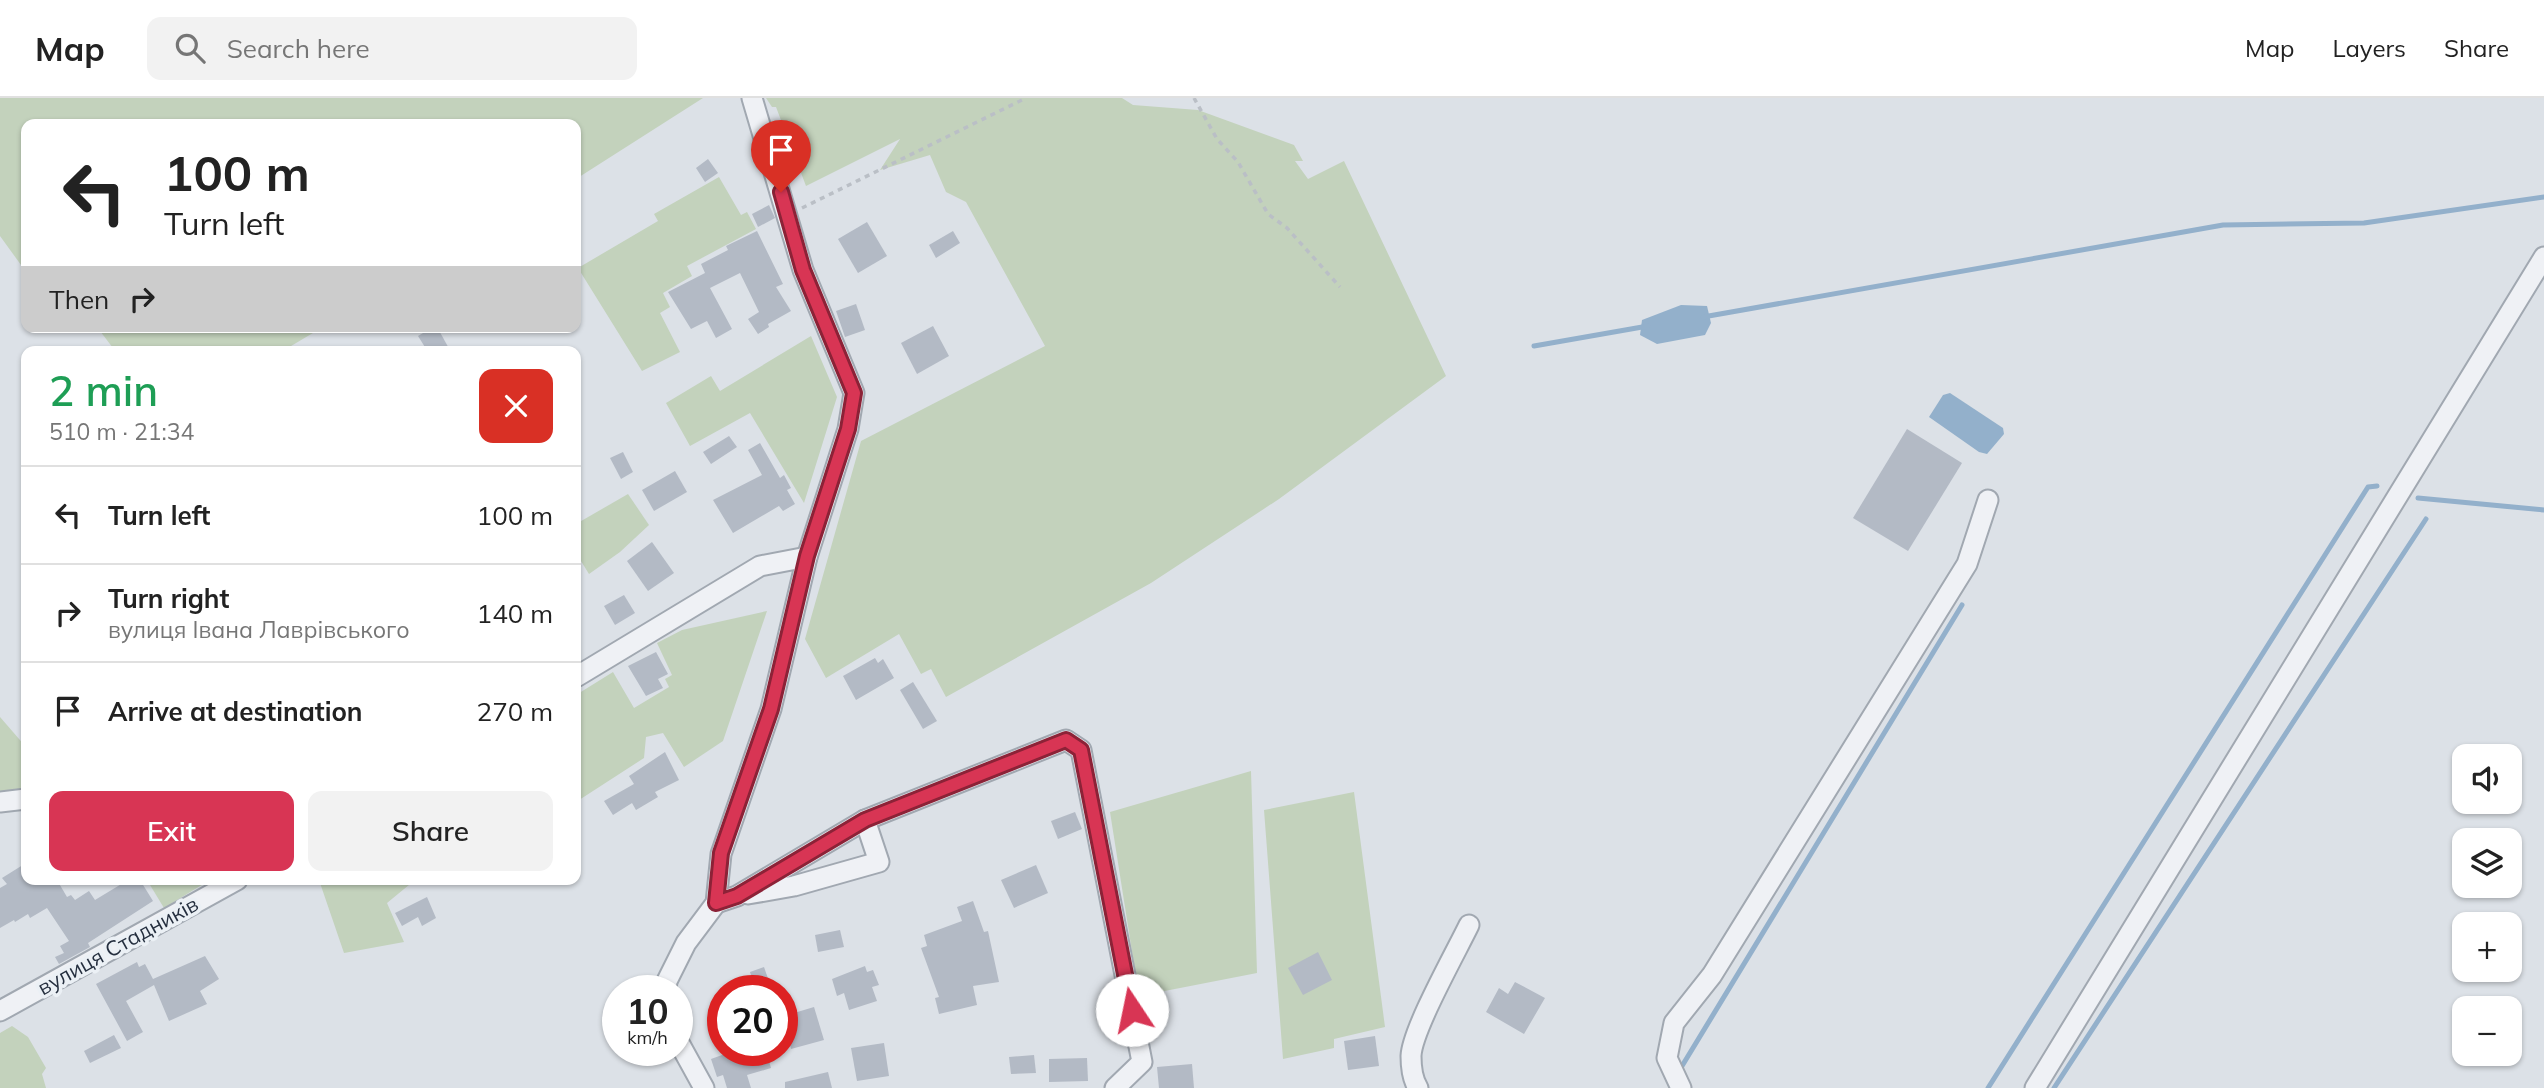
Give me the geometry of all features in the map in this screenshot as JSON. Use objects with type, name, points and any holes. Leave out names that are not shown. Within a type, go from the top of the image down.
[{"type":"street","points":[[670,975],[686,943],[716,903],[721,853],[771,709],[807,556],[848,429],[854,393],[803,270],[752,98]]},
{"type":"street","points":[[2035,1088],[2544,257]]},
{"type":"street","points":[[1681,1088],[1667,1058],[1674,1023],[1712,975],[1967,564],[1988,500]]},
{"type":"street","points":[[581,674],[760,566],[807,556]]},
{"type":"street","points":[[737,896],[865,820],[1066,740],[1081,750],[1142,1062],[1115,1088]]},
{"type":"street","points":[[0,802],[21,800]]},
{"type":"street","points":[[716,903],[737,896],[794,886],[879,862],[865,820]]},
{"type":"street","name":"вулиця Стадників","points":[[0,1011],[228,885]]},
{"type":"street","points":[[1418,1088],[1414,1083],[1411,1054],[1426,1015],[1469,925]]},
{"type":"street","points":[[692,1066],[704,1088]]},
{"type":"path","points":[[787,213],[818,202],[1026,98]]},
{"type":"path","points":[[1194,98],[1217,139],[1238,162],[1268,214],[1287,229],[1340,287]]},
{"type":"green space","points":[[0,98],[703,98],[581,176],[581,119],[21,119],[21,265],[0,236]]},
{"type":"green space","points":[[766,98],[1122,98],[1133,105],[1198,110],[1294,145],[1303,161],[1295,161],[1308,179],[1344,161],[1446,376],[1279,499],[1151,583],[946,697],[931,669],[921,674],[899,634],[826,678],[805,639],[861,441],[1045,346],[966,202],[946,192],[930,155],[880,170],[900,139],[806,186],[776,107],[772,107]]},
{"type":"green space","points":[[719,177],[741,215],[747,212],[756,229],[687,266],[692,276],[663,293],[670,307],[660,313],[680,352],[642,371],[581,273],[581,266],[658,221],[654,214]]},
{"type":"green space","points":[[102,333],[313,333],[291,346],[111,346]]},
{"type":"green space","points":[[811,336],[837,397],[804,503],[750,413],[690,446],[666,403],[711,376],[720,391]]},
{"type":"green space","points":[[628,494],[649,525],[620,552],[589,574],[581,561],[581,521]]},
{"type":"green space","points":[[767,611],[723,741],[684,767],[663,733],[646,737],[644,758],[581,799],[581,692],[613,672],[634,708],[669,687],[665,679],[672,675],[657,643],[682,630]]},
{"type":"green space","points":[[0,717],[21,741],[21,791],[0,795]]},
{"type":"green space","points":[[1251,771],[1257,973],[1139,996],[1110,812]]},
{"type":"green space","points":[[1354,792],[1385,1027],[1334,1039],[1334,1048],[1283,1059],[1264,810]]},
{"type":"green space","points":[[150,885],[202,885],[164,908]]},
{"type":"green space","points":[[321,885],[409,885],[387,903],[404,942],[344,953]]},
{"type":"green space","points":[[12,1026],[28,1037],[46,1068],[42,1074],[46,1088],[0,1088],[0,1033]]},
{"type":"water","points":[[1681,305],[1707,306],[1711,323],[1705,335],[1657,344],[1640,335],[1642,320]]},
{"type":"water","points":[[1950,393],[2003,428],[2004,434],[1987,454],[1979,452],[1929,417],[1943,395]]},
{"type":"building","points":[[708,159],[718,173],[705,182],[696,168]]},
{"type":"building","points":[[769,205],[775,218],[758,227],[752,214]]},
{"type":"building","points":[[867,222],[887,256],[858,273],[838,239]]},
{"type":"building","points":[[757,231],[783,284],[776,287],[791,311],[768,324],[769,327],[758,334],[748,319],[759,312],[740,273],[710,288],[732,329],[716,338],[707,321],[691,329],[668,292],[705,273],[701,264],[728,250],[726,246]]},
{"type":"building","points":[[953,231],[960,243],[936,258],[929,245]]},
{"type":"building","points":[[856,304],[865,330],[845,337],[836,311]]},
{"type":"building","points":[[933,326],[949,356],[917,374],[901,343]]},
{"type":"building","points":[[423,333],[440,333],[448,346],[424,346],[418,336]]},
{"type":"building","points":[[1907,429],[1962,463],[1908,551],[1853,518]]},
{"type":"building","points":[[729,436],[737,447],[711,464],[703,452]]},
{"type":"building","points":[[760,443],[780,478],[784,475],[791,488],[787,490],[795,504],[783,511],[779,506],[733,533],[713,500],[762,475],[748,450]]},
{"type":"building","points":[[623,452],[633,472],[621,479],[610,458]]},
{"type":"building","points":[[675,471],[687,492],[654,511],[642,490]]},
{"type":"building","points":[[652,542],[674,573],[648,591],[627,561]]},
{"type":"building","points":[[624,595],[635,613],[615,625],[604,606]]},
{"type":"building","points":[[656,652],[668,674],[658,679],[663,688],[646,696],[628,666]]},
{"type":"building","points":[[875,658],[878,663],[883,659],[894,678],[856,700],[843,676]]},
{"type":"building","points":[[913,682],[937,721],[923,729],[900,690]]},
{"type":"building","points":[[665,752],[679,780],[655,792],[658,797],[636,810],[632,803],[613,815],[604,801],[634,784],[629,776]]},
{"type":"building","points":[[1075,812],[1082,829],[1058,839],[1051,821]]},
{"type":"building","points":[[1036,865],[1048,893],[1014,908],[1001,880]]},
{"type":"building","points":[[21,866],[21,885],[60,885],[67,897],[71,895],[75,900],[89,891],[95,900],[120,885],[143,885],[153,901],[88,943],[90,947],[59,964],[55,957],[64,953],[60,946],[69,941],[47,908],[30,918],[28,914],[0,928],[0,888],[7,884],[2,878]]},
{"type":"building","points":[[427,897],[436,918],[422,926],[418,917],[402,926],[395,913]]},
{"type":"building","points":[[973,901],[984,932],[988,931],[999,982],[973,986],[977,1005],[939,1014],[935,998],[939,997],[921,948],[927,946],[924,935],[962,921],[957,907]]},
{"type":"building","points":[[840,930],[844,947],[818,952],[815,935]]},
{"type":"building","points":[[1318,952],[1332,980],[1303,995],[1288,968]]},
{"type":"building","points":[[205,956],[219,979],[200,991],[207,1004],[169,1021],[154,985],[126,1001],[143,1032],[127,1041],[96,984],[137,962],[139,967],[145,964],[153,979]]},
{"type":"building","points":[[865,966],[867,972],[873,970],[879,985],[872,987],[877,1001],[849,1010],[844,993],[837,996],[832,979]]},
{"type":"building","points":[[764,967],[767,975],[751,975],[750,972]]},
{"type":"building","points":[[1515,982],[1545,998],[1524,1034],[1486,1012],[1499,988],[1508,994]]},
{"type":"building","points":[[814,1007],[824,1040],[798,1047],[798,1012]]},
{"type":"building","points":[[114,1035],[121,1048],[90,1063],[84,1051]]},
{"type":"building","points":[[1375,1036],[1379,1066],[1348,1070],[1344,1041]]},
{"type":"building","points":[[884,1043],[889,1076],[857,1081],[851,1048]]},
{"type":"building","points":[[1034,1055],[1036,1073],[1011,1074],[1009,1057]]},
{"type":"building","points":[[1087,1058],[1088,1081],[1049,1082],[1049,1059]]},
{"type":"building","points":[[1192,1064],[1194,1088],[1159,1088],[1157,1067]]},
{"type":"building","points":[[713,1066],[771,1068],[747,1075],[751,1088],[727,1088],[723,1075],[717,1077]]},
{"type":"building","points":[[828,1072],[832,1088],[785,1088],[785,1082]]},
{"type":"waterway","points":[[1703,317],[2223,225],[2364,223],[2544,197]]},
{"type":"waterway","points":[[1534,346],[1648,326]]},
{"type":"waterway","points":[[1988,1088],[2368,487],[2377,486]]},
{"type":"waterway","points":[[2418,498],[2544,510]]},
{"type":"waterway","points":[[2054,1088],[2426,519]]},
{"type":"waterway","points":[[1682,1066],[1962,605]]},
{"type":"route","points":[[781,192],[803,270],[854,393],[848,429],[807,556],[771,709],[721,853],[716,903],[737,896],[865,820],[1066,740],[1081,750],[1132,1010]]}]
